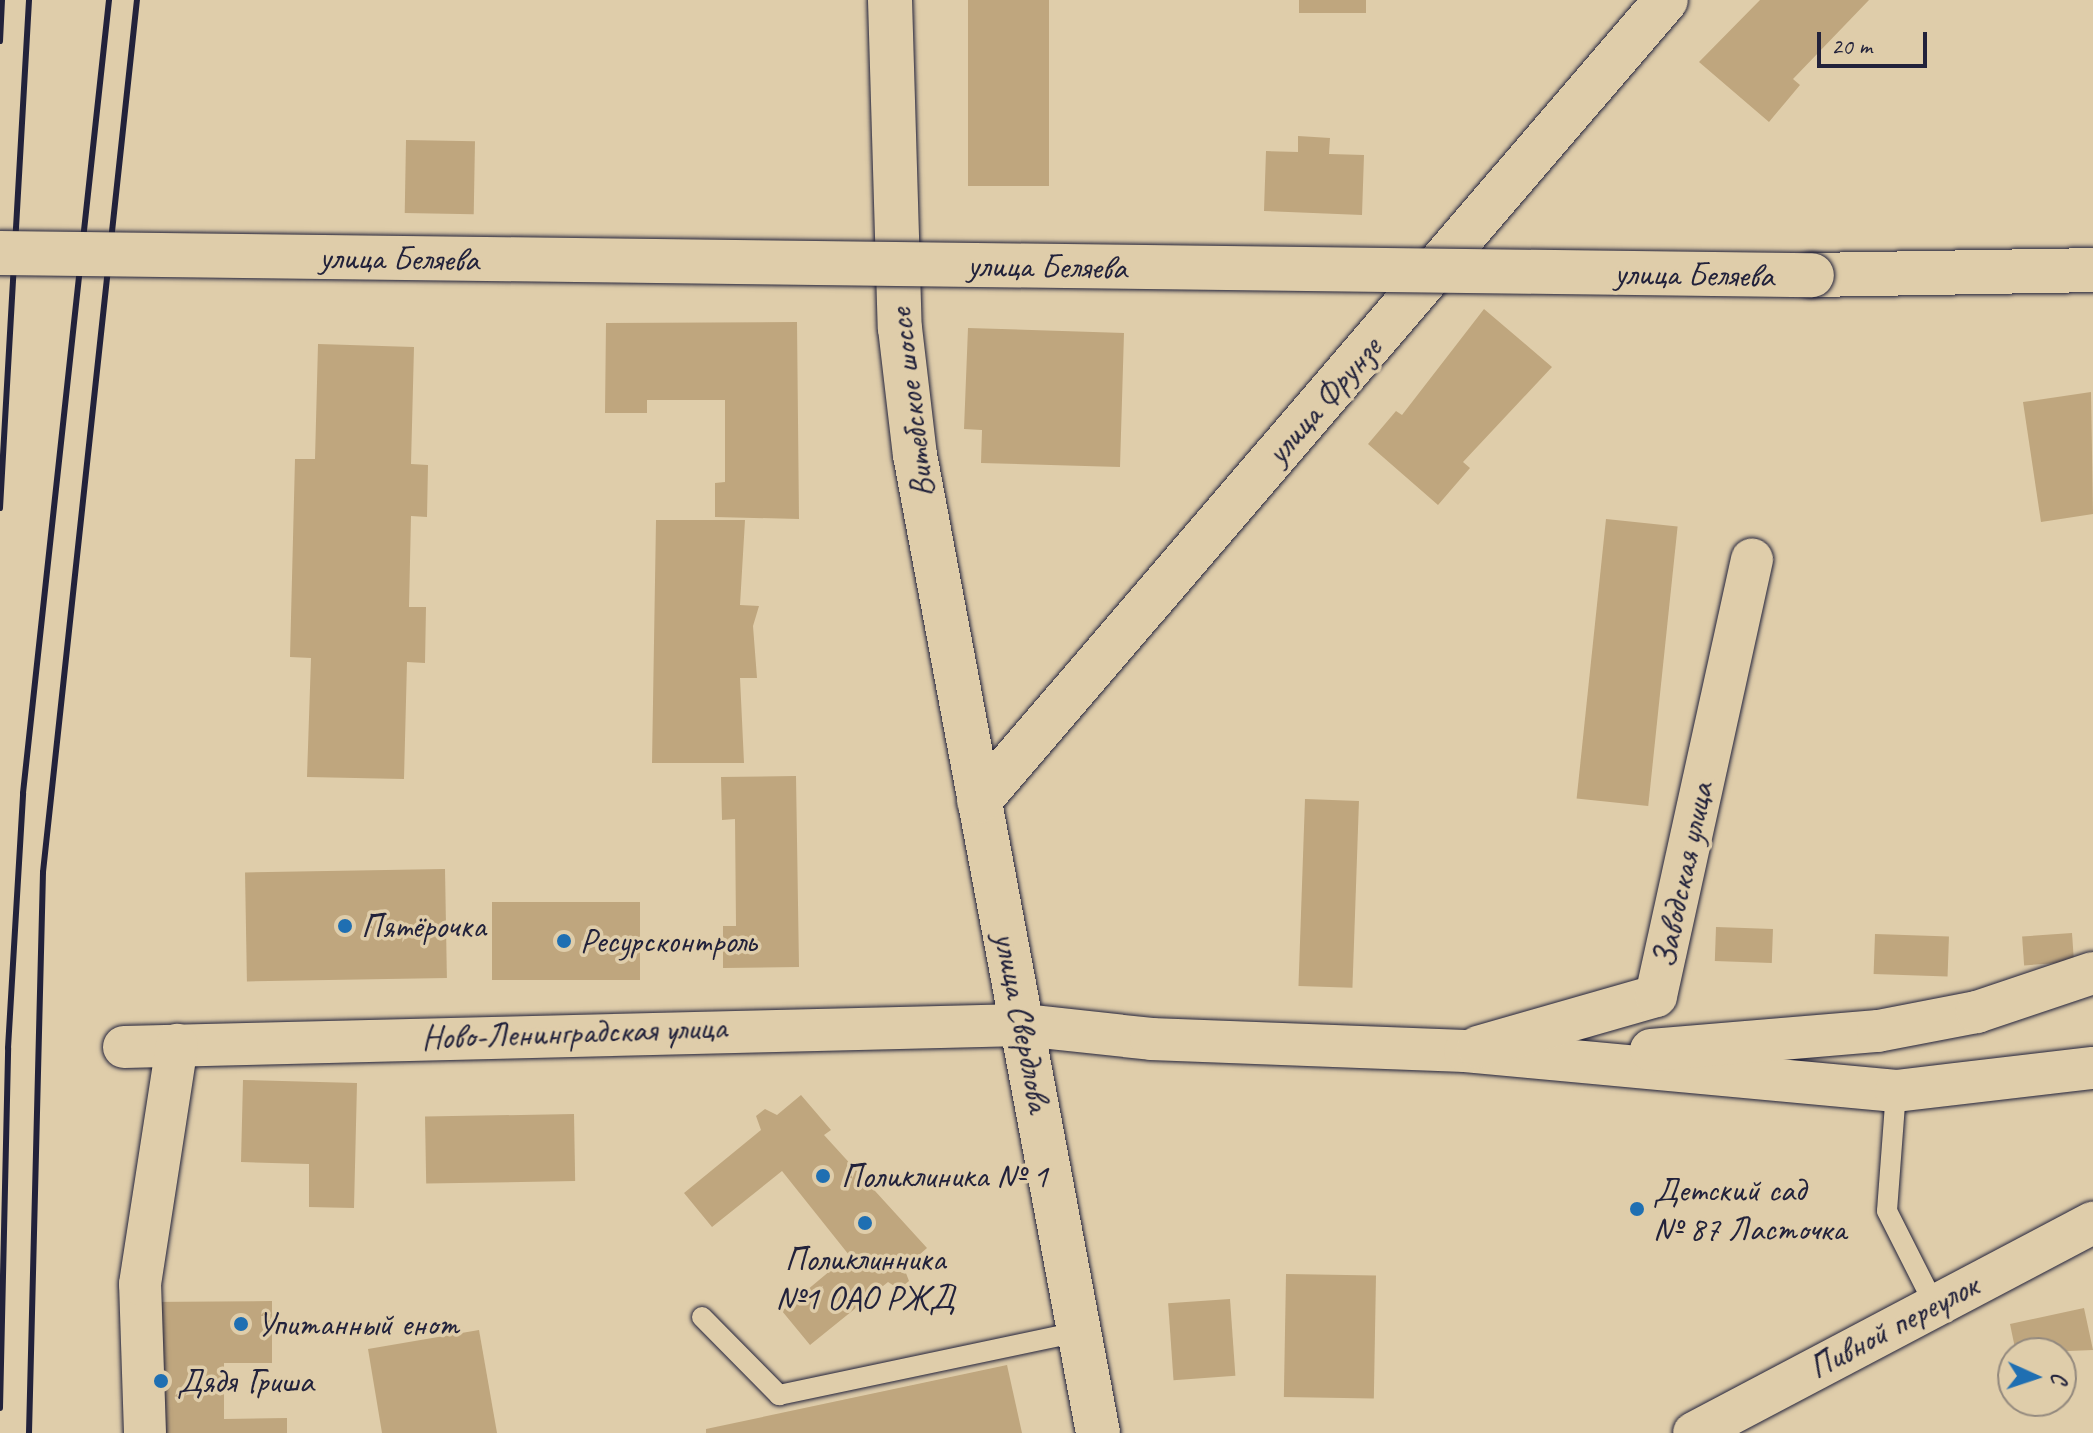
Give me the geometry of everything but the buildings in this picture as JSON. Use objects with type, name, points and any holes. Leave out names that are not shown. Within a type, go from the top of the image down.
[{"type":"main road","name":"Витебское шоссе","points":[[890,0],[900,328],[936,588],[979,801]]},
{"type":"main road","name":"улица Фрунзе","points":[[979,801],[1666,0]]},
{"type":"main road","name":"улица Беляева","points":[[0,253],[1812,275],[2093,270]]},
{"type":"main road","name":"улица Свердлова","points":[[979,801],[1083,1331],[1098,1433]]},
{"type":"street","name":"Заводская улица","points":[[1465,1051],[1656,996],[1752,559]]},
{"type":"street","name":"Заводская улица","points":[[1528,1060],[1878,1031],[1977,1012],[2093,973]]},
{"type":"street","name":"Заводская улица","points":[[1023,1025],[1151,1039],[1465,1051],[1528,1060],[1896,1091],[2093,1068]]},
{"type":"street","name":"Ново-Ленинградская улица","points":[[124,1047],[1023,1025]]},
{"type":"street","points":[[145,1433],[140,1284],[177,1045]]},
{"type":"street","name":"Пивной переулок","points":[[1694,1433],[2093,1223]]},
{"type":"lane","points":[[1896,1091],[1887,1211],[1935,1306]]},
{"type":"lane","points":[[702,1317],[779,1395],[1083,1331]]},
{"type":"railway","points":[[0,41],[2,0]]},
{"type":"railway","points":[[0,508],[29,0]]},
{"type":"railway","points":[[0,1408],[8,1048],[23,793],[109,0]]},
{"type":"railway","points":[[29,1433],[43,872],[137,0]]},
{"type":"place","name":"Пятёрочка","points":[[345,926]]},
{"type":"place","name":"Ресурсконтроль","points":[[564,941]]},
{"type":"place","name":"Поликлиника № 1","points":[[823,1176]]},
{"type":"place","name":"Детский сад № 87 Ласточка","points":[[1637,1209]]},
{"type":"place","name":"Поликлинника №1 ОАО РЖД","points":[[865,1223]]},
{"type":"place","name":"Упитанный енот","points":[[241,1324]]},
{"type":"place","name":"Дядя Гриша","points":[[161,1381]]}]
